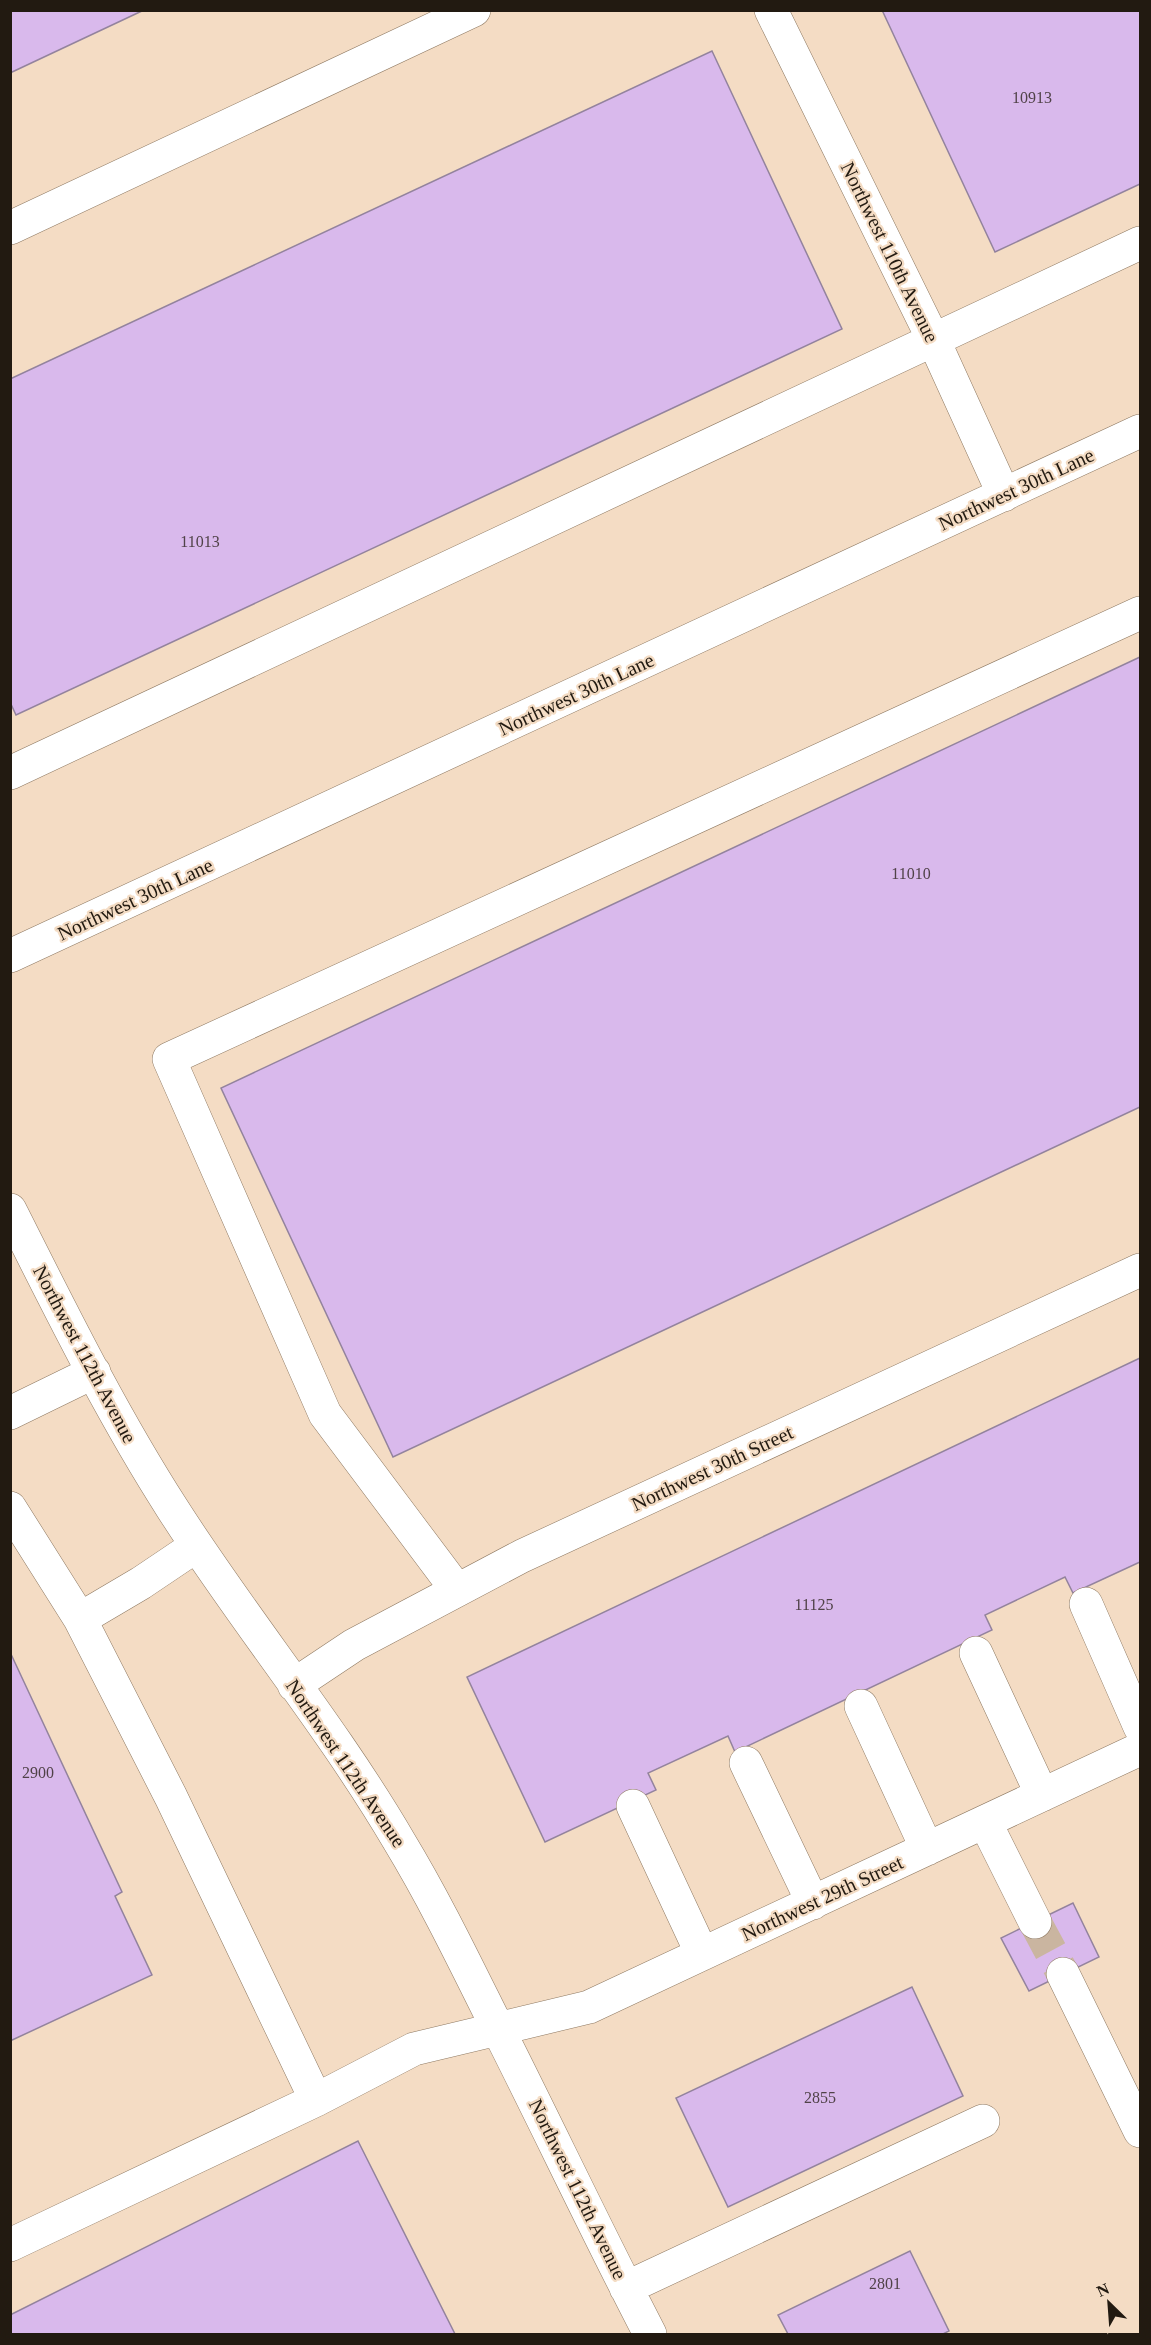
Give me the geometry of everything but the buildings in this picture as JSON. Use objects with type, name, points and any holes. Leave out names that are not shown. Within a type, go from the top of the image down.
[{"type":"street","points":[[10,228],[474,10]]},
{"type":"street","name":"Northwest 110th Avenue","points":[[771,10],[934,341],[1004,495]]},
{"type":"street","points":[[10,773],[1140,243]]},
{"type":"street","name":"Northwest 30th Lane","points":[[10,956],[1140,431]]},
{"type":"street","points":[[457,1590],[325,1414],[169,1059],[1140,613]]},
{"type":"street","name":"Northwest 112th Avenue","points":[[10,1210],[148,1470],[196,1546],[356,1771],[400,1841],[459,1951],[650,2334]]},
{"type":"street","name":"Northwest 30th Street","points":[[294,1685],[354,1645],[522,1556],[1140,1270]]},
{"type":"street","points":[[10,1413],[94,1372]]},
{"type":"street","points":[[10,1508],[80,1619],[171,1797],[316,2100]]},
{"type":"street","points":[[80,1619],[141,1583],[196,1546]]},
{"type":"street","points":[[1086,1604],[1140,1727]]},
{"type":"street","points":[[976,1653],[1042,1795]]},
{"type":"street","points":[[861,1706],[927,1849]]},
{"type":"street","name":"Northwest 29th Street","points":[[10,2245],[316,2100],[414,2049],[589,2007],[1140,1749]]},
{"type":"street","points":[[746,1763],[813,1903]]},
{"type":"street","points":[[633,1806],[702,1954]]},
{"type":"street","points":[[985,1822],[1035,1922]]},
{"type":"street","points":[[1063,1974],[1140,2131]]},
{"type":"street","points":[[626,2288],[983,2121]]},
{"type":"tunnel","points":[[1035,1922],[1063,1974]]}]
